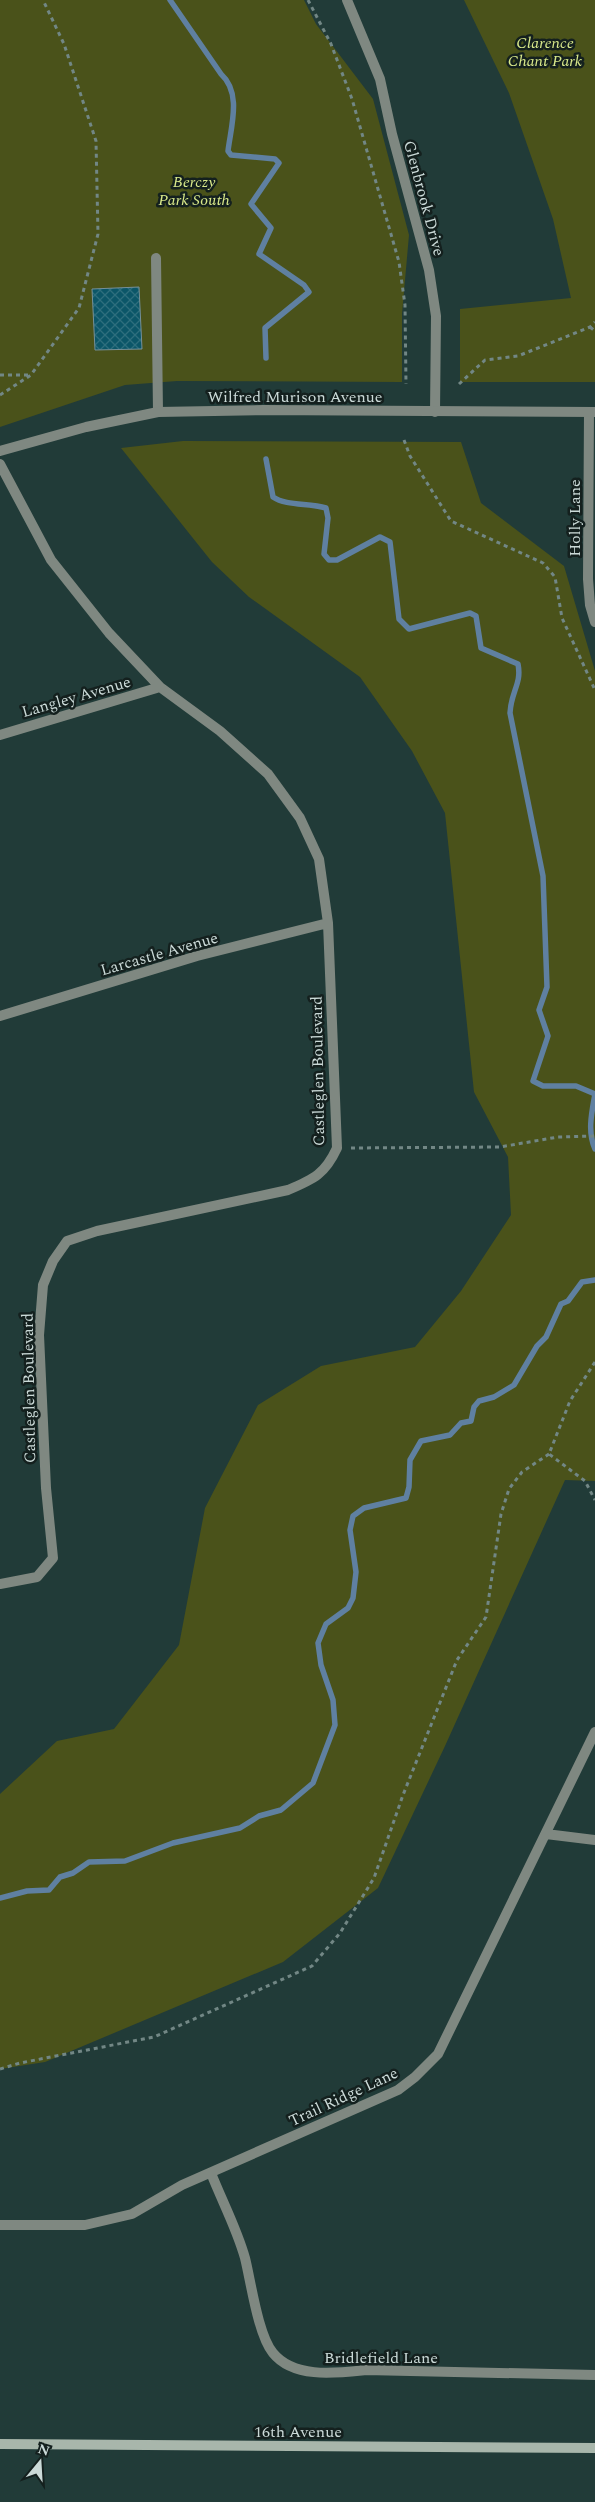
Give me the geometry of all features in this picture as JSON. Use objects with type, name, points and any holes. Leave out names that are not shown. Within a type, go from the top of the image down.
[{"type":"main road","name":"16th Avenue","points":[[0,2444],[595,2448]]},
{"type":"street","name":"Glenbrook Drive","points":[[347,0],[380,79],[392,134],[429,270],[436,316],[435,412]]},
{"type":"street","points":[[156,258],[158,412]]},
{"type":"street","name":"Wilfred Murison Avenue","points":[[0,451],[86,427],[158,412],[263,410],[592,412]]},
{"type":"street","name":"Holly Lane","points":[[592,412],[588,579],[590,605],[595,622]]},
{"type":"street","name":"Castleglen Boulevard","points":[[0,464],[51,560],[108,633],[160,687],[220,731],[268,774],[300,818],[319,859],[328,923],[337,1148],[328,1166],[314,1178],[288,1190],[97,1231],[67,1241],[53,1261],[43,1285],[39,1335],[46,1488],[53,1558],[37,1577],[0,1584]]},
{"type":"street","name":"Langley Avenue","points":[[0,735],[160,687]]},
{"type":"street","name":"Larcastle Avenue","points":[[0,1016],[196,956],[328,923]]},
{"type":"street","name":"Trail Ridge Lane","points":[[0,2225],[84,2225],[132,2214],[182,2185],[398,2090],[415,2077],[438,2054],[595,1732]]},
{"type":"street","points":[[546,1834],[595,1840]]},
{"type":"street","name":"Bridlefield Lane","points":[[211,2173],[244,2256],[264,2334],[272,2353],[287,2364],[306,2371],[333,2374],[366,2370],[595,2375]]},
{"type":"path","points":[[0,395],[31,375],[79,308],[98,234],[96,141],[64,44],[43,0]]},
{"type":"path","points":[[308,0],[330,44],[352,99],[399,262],[405,305],[406,384]]},
{"type":"path","points":[[458,384],[485,360],[518,356],[590,327],[595,322]]},
{"type":"path","points":[[590,327],[595,331]]},
{"type":"path","points":[[0,374],[31,375]]},
{"type":"path","points":[[404,440],[410,456],[451,521],[543,563],[555,577],[562,618],[595,690]]},
{"type":"path","points":[[337,1148],[500,1147],[558,1137],[595,1136]]},
{"type":"path","points":[[0,2069],[20,2063],[154,2037],[312,1966],[340,1932],[374,1878],[403,1794],[457,1660],[486,1618],[501,1514],[509,1489],[522,1472],[549,1454],[570,1401],[595,1362]]},
{"type":"path","points":[[549,1454],[585,1481],[595,1500]]},
{"type":"green space","name":"Berczy Park South","points":[[0,0],[304,0],[316,24],[373,99],[409,235],[402,314],[402,382],[177,381],[125,385],[0,427]]},
{"type":"green space","name":"Clarence Chant Park","points":[[464,0],[595,0],[595,382],[460,382],[460,309],[571,298],[553,219],[509,93]]},
{"type":"green space","points":[[183,441],[461,442],[481,503],[564,566],[595,671],[595,1481],[565,1480],[445,1746],[378,1888],[283,1962],[45,2062],[0,2069],[0,1794],[57,1741],[114,1729],[179,1645],[205,1508],[258,1405],[321,1366],[415,1347],[461,1291],[511,1215],[508,1157],[474,1092],[445,813],[412,751],[360,677],[249,597],[212,562],[121,448]]},
{"type":"building","points":[[139,287],[142,349],[95,350],[92,289]]},
{"type":"waterway","points":[[170,0],[227,82],[231,91],[234,110],[228,151],[231,155],[275,159],[279,163],[251,204],[271,228],[259,254],[304,285],[309,292],[265,328],[266,358]]},
{"type":"waterway","points":[[266,459],[273,497],[284,502],[326,508],[328,518],[324,554],[329,560],[337,560],[380,537],[390,542],[399,619],[409,629],[470,613],[476,616],[481,648],[518,664],[519,677],[510,713],[543,876],[547,987],[539,1010],[548,1036],[533,1081],[543,1086],[576,1086],[595,1094],[591,1129],[595,1149]]},
{"type":"waterway","points":[[0,1898],[27,1891],[49,1890],[60,1877],[73,1873],[89,1862],[125,1861],[173,1843],[240,1828],[259,1816],[281,1810],[313,1783],[335,1725],[333,1700],[321,1665],[318,1643],[326,1624],[348,1608],[353,1598],[356,1572],[350,1530],[353,1516],[364,1508],[406,1498],[409,1487],[410,1460],[421,1441],[450,1435],[461,1423],[471,1421],[474,1407],[479,1401],[494,1397],[514,1385],[537,1346],[546,1337],[561,1304],[568,1301],[582,1282],[595,1280]]}]
